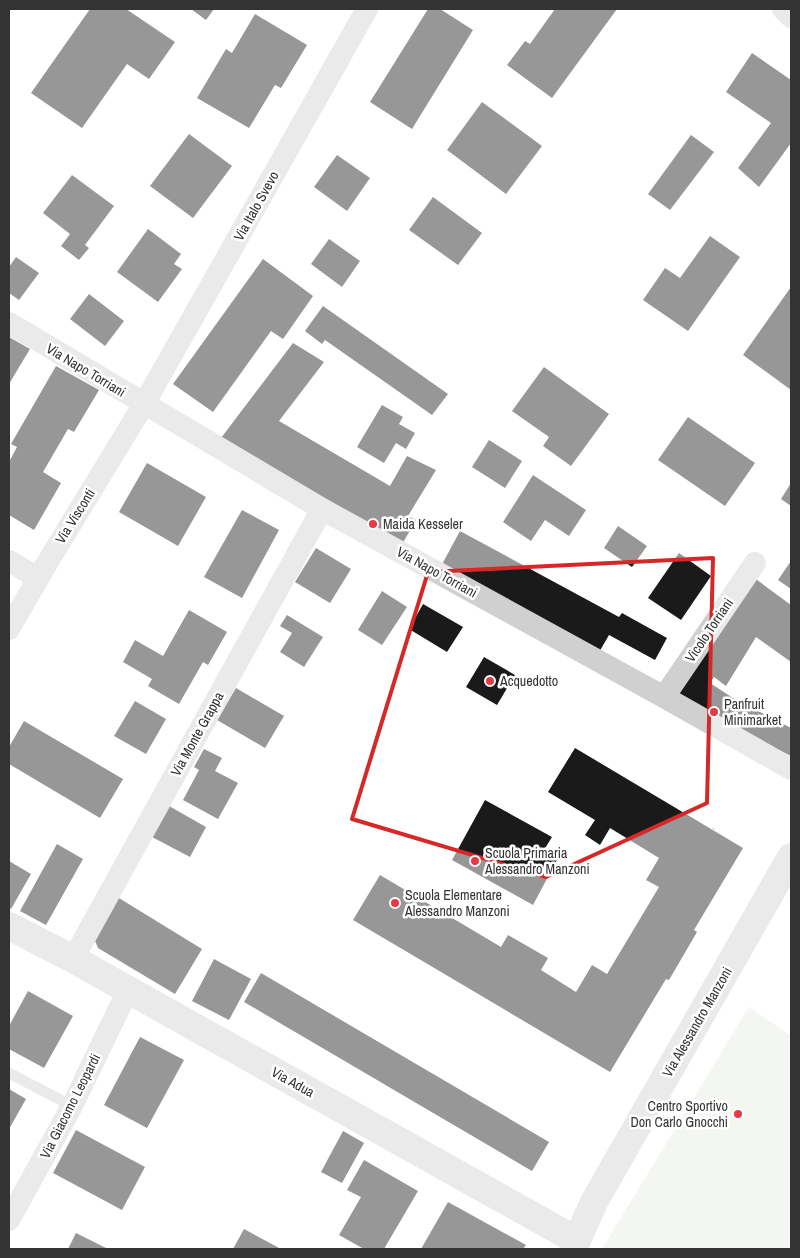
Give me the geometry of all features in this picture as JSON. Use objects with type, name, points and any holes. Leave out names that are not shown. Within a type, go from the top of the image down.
[{"type":"street","name":"Via Italo Svevo","points":[[144,404],[367,9]]},
{"type":"street","points":[[783,9],[791,17]]},
{"type":"street","name":"Via Napo Torriani","points":[[9,323],[322,509],[791,770]]},
{"type":"street","name":"Via Visconti","points":[[9,629],[144,404]]},
{"type":"street","name":"Via Monte Grappa","points":[[73,959],[322,509]]},
{"type":"street","points":[[9,561],[38,578]]},
{"type":"street","name":"Vicolo Torriani","points":[[664,698],[755,563]]},
{"type":"street","name":"Via Alessandro Manzoni","points":[[572,1246],[594,1202],[791,857]]},
{"type":"street","name":"Via Alessandro Manzoni","points":[[572,1246],[603,1208],[736,980],[791,880]]},
{"type":"street","name":"Via Adua","points":[[9,926],[128,990],[572,1246]]},
{"type":"street","name":"Via Giacomo Leopardi","points":[[9,1220],[72,1106],[128,990]]},
{"type":"lane","points":[[9,1073],[72,1106]]},
{"type":"highlighted area","points":[[713,558],[707,803],[546,877],[352,819],[428,572]]},
{"type":"shaded area","name":"Centro Sportivo Don Carlo Gnocchi","points":[[749,1007],[791,1036],[791,1249],[602,1249]]},
{"type":"building","points":[[90,9],[126,9],[175,42],[149,79],[127,64],[82,128],[31,93]]},
{"type":"building","points":[[191,9],[214,9],[206,20]]},
{"type":"building","points":[[428,9],[440,9],[473,30],[412,129],[370,102]]},
{"type":"building","points":[[555,9],[617,9],[552,98],[507,65],[525,41],[530,44]]},
{"type":"building","points":[[255,14],[307,45],[281,88],[275,85],[249,128],[197,98],[226,49],[232,53]]},
{"type":"building","points":[[752,53],[791,80],[791,143],[759,187],[738,168],[771,123],[726,92]]},
{"type":"building","points":[[482,102],[542,146],[506,194],[447,150]]},
{"type":"building","points":[[189,134],[232,166],[193,218],[150,186]]},
{"type":"building","points":[[691,135],[714,152],[670,210],[648,194]]},
{"type":"building","points":[[337,155],[370,178],[347,211],[314,187]]},
{"type":"building","points":[[72,175],[114,206],[85,245],[89,248],[79,260],[61,246],[70,234],[43,213]]},
{"type":"building","points":[[433,197],[482,233],[458,265],[409,230]]},
{"type":"building","points":[[148,229],[181,254],[174,264],[182,269],[158,302],[117,272]]},
{"type":"building","points":[[710,236],[740,257],[688,331],[643,300],[665,268],[680,278]]},
{"type":"building","points":[[329,239],[360,261],[342,287],[311,264]]},
{"type":"building","points":[[16,257],[39,273],[19,300],[9,293],[9,267]]},
{"type":"building","points":[[263,259],[313,296],[283,339],[271,331],[213,412],[173,384]]},
{"type":"building","points":[[791,287],[791,390],[743,355]]},
{"type":"building","points":[[89,294],[124,321],[105,346],[70,319]]},
{"type":"building","points":[[323,306],[448,394],[432,415],[325,340],[322,344],[305,331]]},
{"type":"building","points":[[9,337],[30,349],[9,384]]},
{"type":"building","points":[[293,343],[324,362],[279,421],[390,486],[407,456],[436,470],[408,516],[416,520],[401,546],[221,438]]},
{"type":"building","points":[[56,366],[99,390],[74,432],[68,429],[43,472],[61,483],[34,530],[9,515],[9,462],[17,447],[11,444]]},
{"type":"building","points":[[544,367],[609,414],[571,466],[543,446],[549,437],[512,411]]},
{"type":"building","points":[[382,405],[403,417],[399,424],[415,433],[406,449],[396,443],[384,463],[357,447]]},
{"type":"building","points":[[688,417],[755,463],[725,506],[658,460]]},
{"type":"building","points":[[489,440],[522,461],[505,488],[472,467]]},
{"type":"building","points":[[147,463],[206,497],[178,546],[119,512]]},
{"type":"building","points":[[533,475],[586,510],[569,536],[545,520],[531,541],[503,522]]},
{"type":"building","points":[[791,483],[791,506],[781,499]]},
{"type":"building","points":[[242,510],[279,530],[242,598],[204,577]]},
{"type":"building","points":[[618,526],[647,546],[632,567],[604,548]]},
{"type":"building","points":[[460,531],[619,617],[622,613],[667,638],[655,660],[609,635],[598,654],[440,568]]},
{"type":"building","points":[[316,548],[351,569],[330,603],[295,582]]},
{"type":"building","points":[[679,553],[711,576],[681,620],[648,598]]},
{"type":"building","points":[[791,561],[791,589],[778,580]]},
{"type":"building","points":[[753,577],[791,605],[791,662],[756,637],[726,686],[714,677],[710,683],[733,698],[791,728],[791,756],[670,698]]},
{"type":"building","points":[[382,591],[407,607],[382,645],[358,630]]},
{"type":"building","points":[[423,604],[463,627],[447,652],[409,629]]},
{"type":"building","points":[[189,610],[227,632],[208,665],[203,662],[179,704],[148,686],[152,679],[123,662],[135,640],[163,656]]},
{"type":"building","points":[[287,615],[323,637],[304,667],[280,652],[292,633],[280,626]]},
{"type":"building","name":"Acquedotto","points":[[484,657],[515,675],[497,705],[466,687]]},
{"type":"building","points":[[236,688],[284,716],[265,748],[217,720]]},
{"type":"building","points":[[135,701],[166,719],[146,754],[114,736]]},
{"type":"building","points":[[24,721],[123,779],[100,818],[9,764],[9,747]]},
{"type":"building","name":"Scuola Elementare Alessandro Manzoni","points":[[575,748],[743,848],[694,930],[697,932],[669,980],[666,979],[610,1072],[353,920],[380,875],[501,947],[508,935],[548,958],[541,970],[576,992],[592,965],[607,974],[659,887],[646,880],[659,858],[610,828],[600,845],[585,835],[595,820],[548,792]]},
{"type":"building","points":[[204,749],[222,758],[215,771],[238,783],[218,819],[183,800],[199,770],[194,767]]},
{"type":"building","points":[[485,800],[552,837],[544,850],[558,858],[533,905],[452,860]]},
{"type":"building","points":[[169,806],[206,827],[190,857],[152,837]]},
{"type":"building","points":[[57,844],[83,859],[46,925],[20,911]]},
{"type":"building","points":[[9,861],[31,874],[11,909],[9,908]]},
{"type":"building","points":[[114,895],[202,949],[175,994],[98,948],[91,931]]},
{"type":"building","points":[[214,959],[251,979],[229,1020],[192,1001]]},
{"type":"building","points":[[261,973],[549,1142],[532,1171],[244,1002]]},
{"type":"building","points":[[28,991],[73,1016],[44,1068],[9,1049],[9,1026]]},
{"type":"building","points":[[140,1037],[184,1060],[147,1128],[104,1105]]},
{"type":"building","points":[[9,1089],[26,1099],[9,1129]]},
{"type":"building","points":[[76,1130],[145,1167],[122,1210],[53,1173]]},
{"type":"building","points":[[343,1131],[364,1143],[342,1183],[321,1172]]},
{"type":"building","points":[[364,1160],[418,1191],[384,1249],[364,1249],[339,1235],[361,1197],[347,1190]]},
{"type":"building","points":[[448,1202],[526,1245],[523,1249],[421,1249]]},
{"type":"building","points":[[244,1229],[281,1249],[233,1249]]},
{"type":"building","points":[[76,1233],[108,1249],[68,1249]]},
{"type":"place","name":"Maida Kesseler","points":[[373,524]]},
{"type":"place","name":"Acquedotto","points":[[490,681]]},
{"type":"place","name":"Panfruit Minimarket","points":[[714,712]]},
{"type":"place","name":"Scuola Primaria Alessandro Manzoni","points":[[475,861]]},
{"type":"place","name":"Scuola Elementare Alessandro Manzoni","points":[[395,903]]},
{"type":"place","name":"Centro Sportivo Don Carlo Gnocchi","points":[[738,1114]]}]
